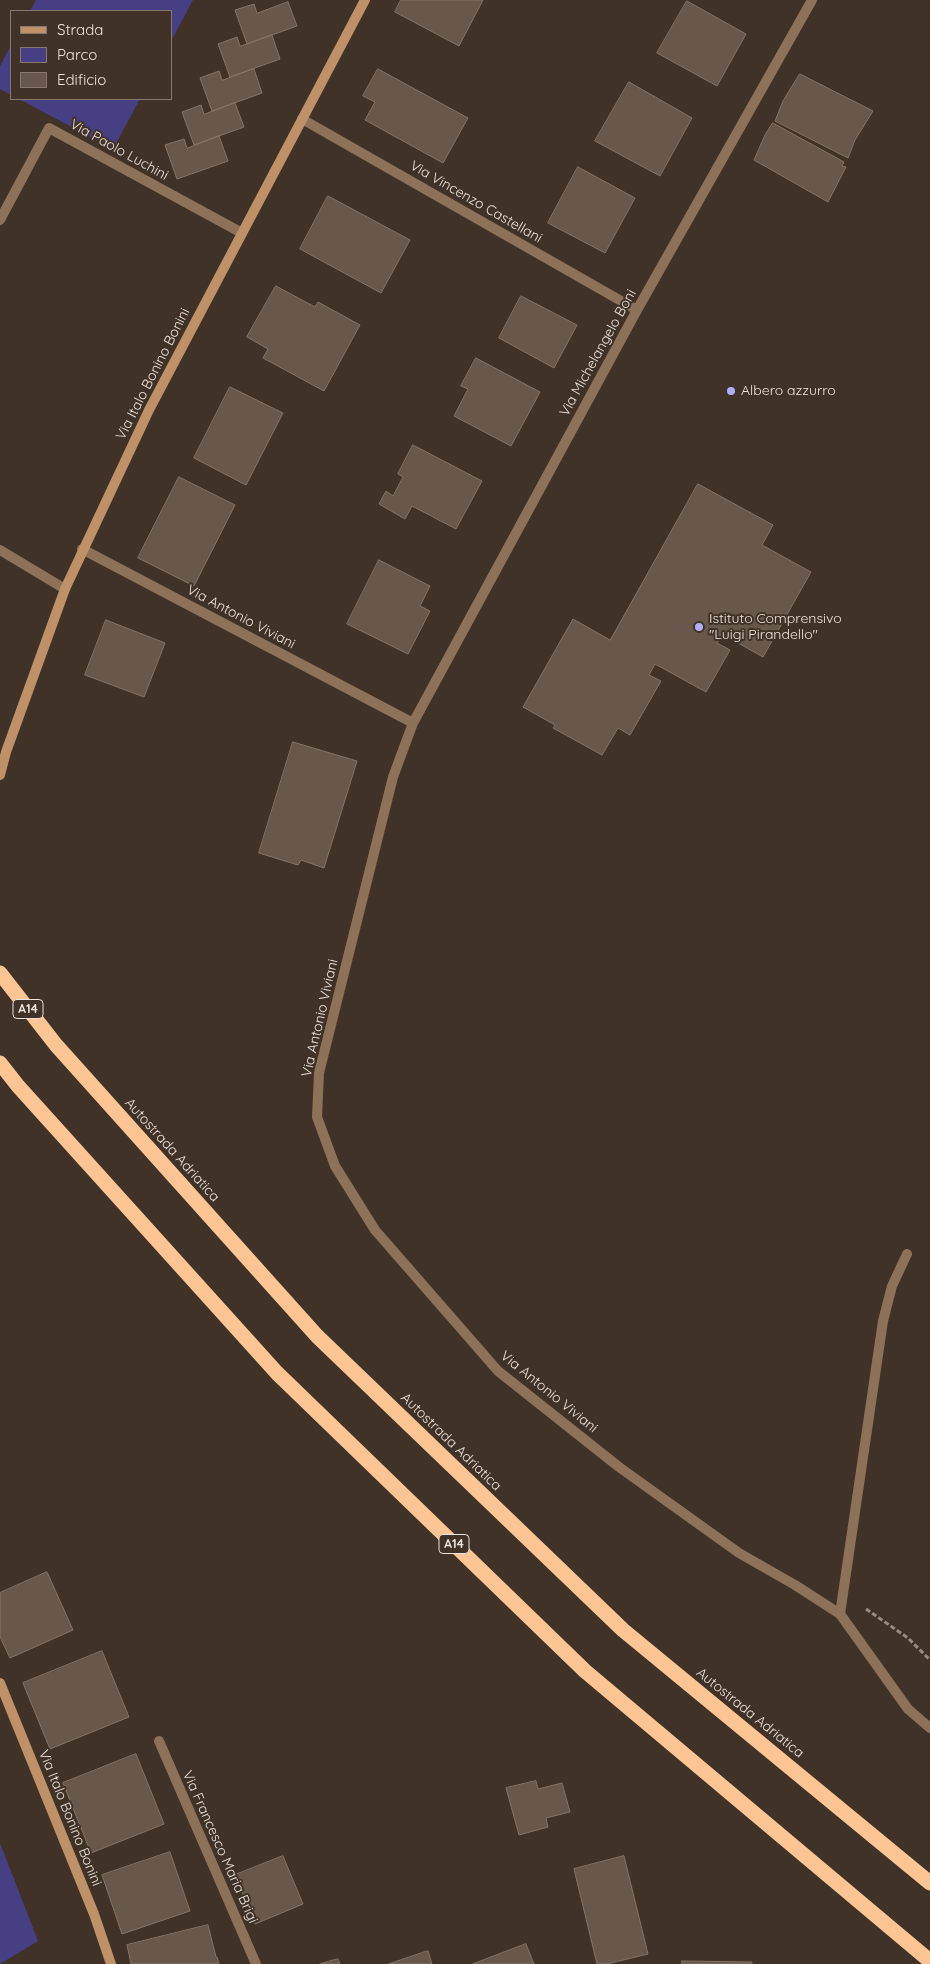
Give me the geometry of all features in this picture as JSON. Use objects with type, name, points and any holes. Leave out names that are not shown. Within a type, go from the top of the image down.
[{"type":"highway","name":"Autostrada Adriatica","points":[[0,973],[56,1045],[317,1336],[623,1630],[930,1883]]},
{"type":"highway","name":"A14","points":[[0,1063],[18,1086],[276,1373],[585,1671],[930,1961]]},
{"type":"main road","name":"Via Italo Bonino Bonini","points":[[0,775],[6,752],[65,589],[82,550],[149,410],[365,0]]},
{"type":"main road","name":"Via Italo Bonino Bonini","points":[[0,1683],[94,1914],[111,1964]]},
{"type":"street","name":"Via Michelangelo Boni","points":[[413,723],[637,310],[812,0]]},
{"type":"street","name":"Via Vincenzo Castellani","points":[[302,119],[637,310]]},
{"type":"street","name":"Via Paolo Luchini","points":[[0,220],[49,128],[242,233]]},
{"type":"street","points":[[0,550],[65,589]]},
{"type":"street","name":"Via Antonio Viviani","points":[[82,550],[413,723],[393,777],[319,1073],[317,1116],[336,1166],[375,1230],[498,1371],[620,1467],[739,1554],[796,1585],[840,1614],[908,1709],[930,1728]]},
{"type":"street","points":[[840,1614],[883,1321],[892,1286],[908,1254]]},
{"type":"street","name":"Via Francesco Maria Brigi","points":[[159,1741],[256,1964]]},
{"type":"path","points":[[840,1614],[859,1604],[908,1638],[930,1660]]},
{"type":"green space","points":[[36,0],[193,0],[172,39],[172,10],[31,10]]},
{"type":"green space","points":[[10,47],[10,94],[0,89],[0,66]]},
{"type":"green space","points":[[21,100],[139,100],[113,149]]},
{"type":"green space","points":[[0,1843],[38,1941],[0,1964]]},
{"type":"building","points":[[401,0],[483,0],[459,46],[395,12]]},
{"type":"building","points":[[687,1],[746,34],[717,86],[657,53]]},
{"type":"building","points":[[288,2],[297,26],[247,44],[235,10],[254,4],[257,13]]},
{"type":"building","points":[[272,35],[280,59],[230,77],[218,44],[237,37],[240,46]]},
{"type":"building","points":[[254,69],[262,93],[212,111],[200,78],[219,71],[222,80]]},
{"type":"building","points":[[378,69],[468,118],[443,163],[365,120],[375,102],[363,96]]},
{"type":"building","points":[[800,74],[873,111],[855,140],[848,158],[775,121],[783,101]]},
{"type":"building","points":[[629,82],[692,118],[660,176],[595,141]]},
{"type":"building","points":[[235,103],[244,127],[194,145],[182,112],[201,105],[204,114]]},
{"type":"building","points":[[773,123],[844,162],[842,166],[846,167],[828,202],[754,160],[765,135]]},
{"type":"building","points":[[219,136],[228,161],[177,179],[165,145],[184,139],[187,148]]},
{"type":"building","points":[[578,167],[635,198],[605,253],[548,223]]},
{"type":"building","points":[[328,196],[410,240],[381,293],[300,249]]},
{"type":"building","points":[[276,286],[315,307],[318,302],[360,325],[324,391],[263,358],[268,349],[247,337]]},
{"type":"building","points":[[521,296],[577,325],[554,368],[499,338]]},
{"type":"building","points":[[476,358],[540,392],[511,446],[454,416],[468,389],[461,386]]},
{"type":"building","points":[[230,387],[283,413],[246,485],[194,458]]},
{"type":"building","points":[[413,445],[482,481],[456,529],[412,506],[405,519],[379,504],[386,491],[393,496],[403,477],[398,474]]},
{"type":"building","points":[[179,477],[235,505],[194,586],[138,558]]},
{"type":"building","name":"Istituto Comprensivo \"Luigi Pirandello\"","points":[[698,484],[773,525],[762,545],[811,572],[763,657],[722,634],[717,643],[730,650],[706,692],[655,664],[649,675],[661,681],[630,735],[618,728],[602,755],[553,728],[555,725],[523,707],[573,619],[610,640]]},
{"type":"building","points":[[379,560],[430,586],[420,606],[430,611],[408,654],[347,624]]},
{"type":"building","points":[[106,620],[165,643],[144,697],[85,675]]},
{"type":"building","points":[[293,742],[357,761],[324,868],[301,860],[298,865],[259,853]]},
{"type":"building","points":[[47,1572],[73,1630],[10,1658],[0,1637],[0,1593]]},
{"type":"building","points":[[102,1651],[129,1717],[50,1749],[23,1683]]},
{"type":"building","points":[[136,1754],[164,1824],[91,1853],[63,1783]]},
{"type":"building","points":[[536,1781],[538,1789],[562,1783],[570,1812],[546,1818],[548,1827],[519,1835],[506,1788]]},
{"type":"building","points":[[170,1852],[190,1911],[122,1934],[102,1875]]},
{"type":"building","points":[[283,1856],[303,1904],[255,1924],[235,1875]]},
{"type":"building","points":[[624,1856],[648,1954],[607,1964],[597,1964],[574,1869]]},
{"type":"building","points":[[208,1925],[219,1964],[131,1964],[127,1945]]},
{"type":"building","points":[[526,1944],[534,1964],[473,1964]]},
{"type":"building","points":[[428,1951],[432,1964],[389,1964]]},
{"type":"building","points":[[338,1959],[340,1964],[320,1964]]},
{"type":"building","points":[[682,1961],[752,1962],[752,1964],[682,1964]]},
{"type":"place","name":"Albero azzurro","points":[[731,391]]},
{"type":"place","name":"Istituto Comprensivo \"Luigi Pirandello\"","points":[[699,627]]}]
